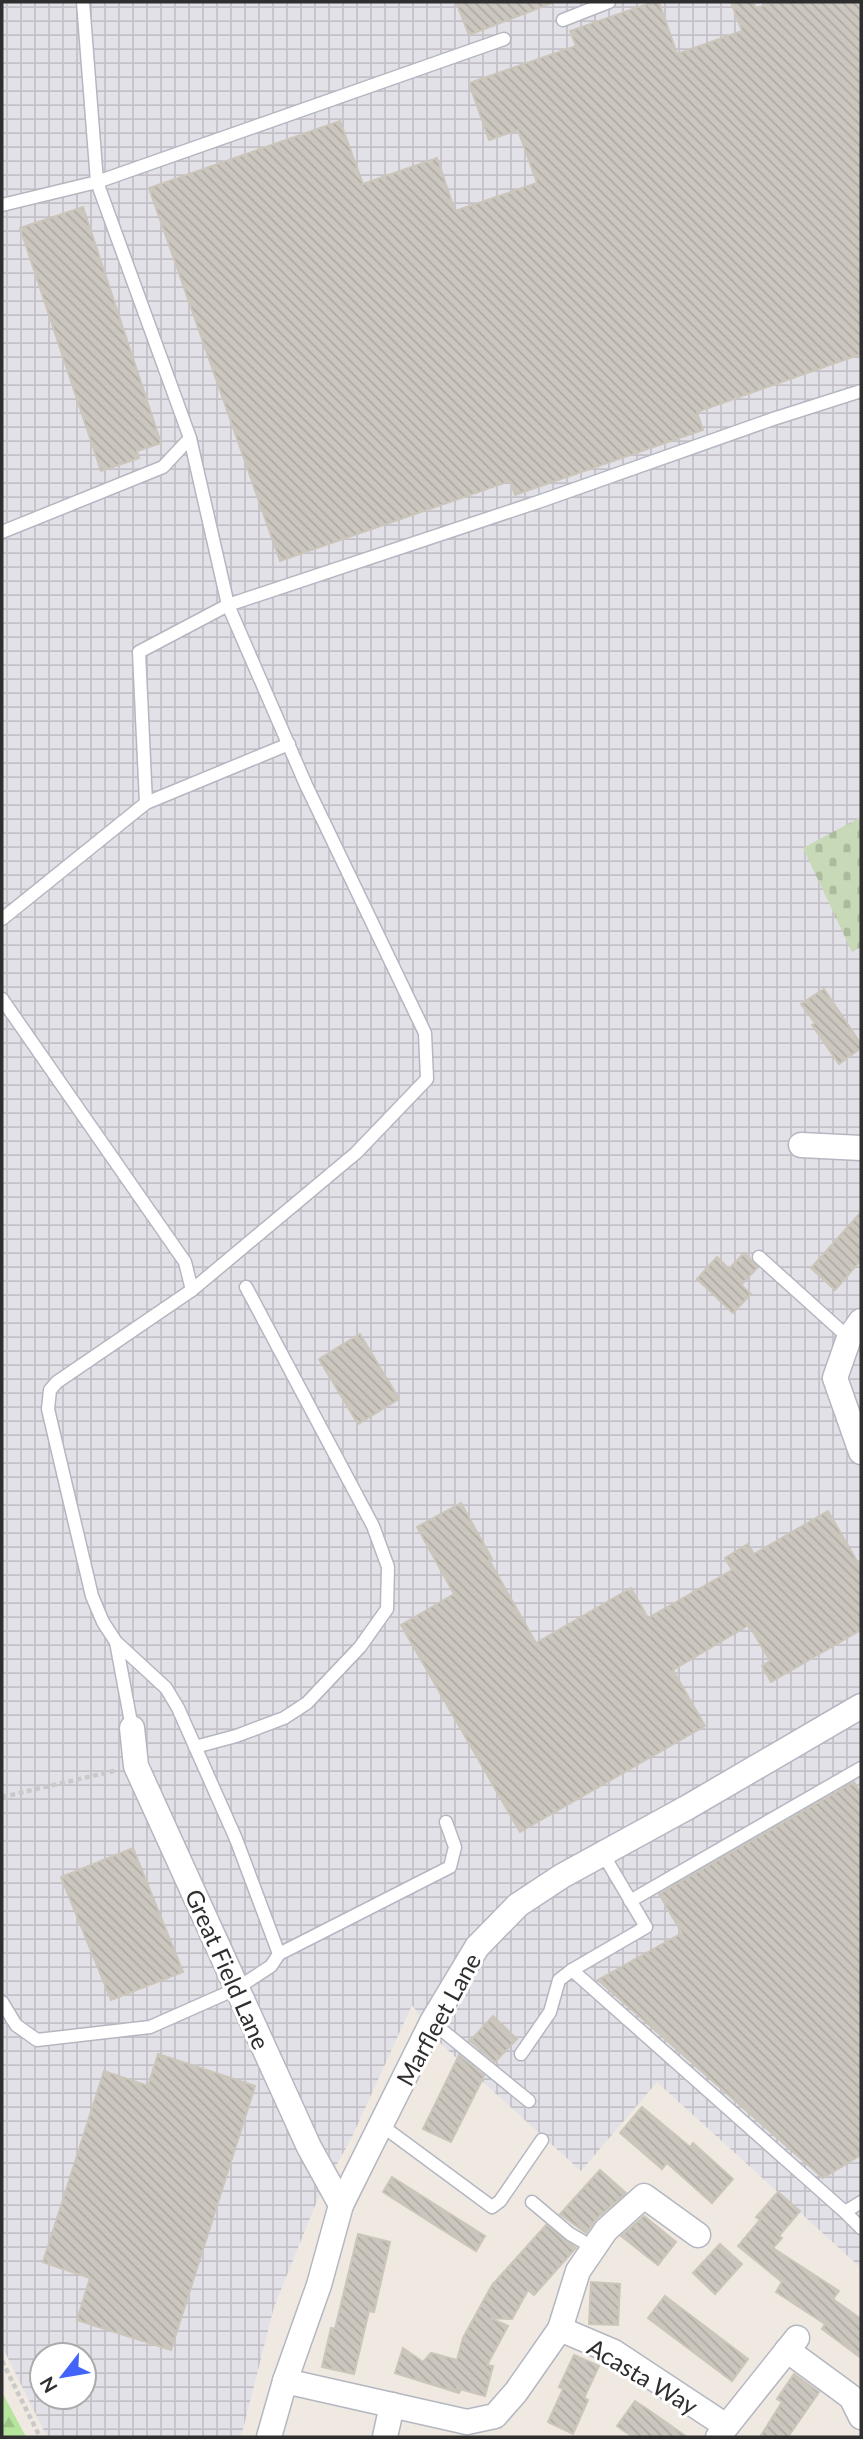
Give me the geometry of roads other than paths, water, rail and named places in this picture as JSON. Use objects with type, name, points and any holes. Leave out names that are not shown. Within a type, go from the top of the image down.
[{"type":"street","points":[[801,1145],[861,1149]]},
{"type":"street","points":[[855,1329],[835,1378],[861,1452]]},
{"type":"street","name":"Marfleet Lane","points":[[269,2437],[285,2381],[319,2285],[341,2205],[432,2022],[477,1947],[518,1905],[562,1876],[688,1807],[861,1706]]},
{"type":"street","name":"Great Field Lane","points":[[132,1728],[136,1766],[309,2147],[341,2205]]},
{"type":"street","name":"Acasta Way","points":[[285,2381],[467,2422],[495,2416],[516,2392],[560,2329],[578,2271],[606,2230],[644,2196],[698,2235]]},
{"type":"street","name":"Acasta Way","points":[[560,2329],[614,2352],[722,2432],[792,2344],[851,2397],[861,2417]]},
{"type":"street","points":[[385,2437],[392,2405]]},
{"type":"lane","points":[[2,2003],[16,2025],[37,2040],[150,2027],[236,1989],[276,1962],[279,1954],[236,1839],[178,1709],[166,1688],[116,1642],[103,1622],[92,1596],[48,1409],[50,1390],[57,1382],[192,1290],[356,1153],[427,1079],[425,1033],[289,744],[228,605],[190,438],[97,182],[83,2]]},
{"type":"lane","points":[[563,20],[609,2]]},
{"type":"lane","points":[[2,205],[97,182],[505,39]]},
{"type":"lane","points":[[146,803],[139,652],[228,605],[861,391]]},
{"type":"lane","points":[[2,532],[163,467],[190,438]]},
{"type":"lane","points":[[2,919],[146,803],[289,744]]},
{"type":"lane","points":[[2,999],[185,1262],[192,1290]]},
{"type":"lane","points":[[759,1257],[855,1329]]},
{"type":"lane","points":[[195,1747],[236,1737],[284,1718],[307,1703],[360,1647],[387,1608],[388,1567],[373,1526],[246,1287]]},
{"type":"lane","points":[[116,1642],[132,1728]]},
{"type":"lane","points":[[630,1901],[861,1768]]},
{"type":"lane","points":[[279,1954],[450,1867],[455,1847],[446,1822]]},
{"type":"lane","points":[[521,2054],[550,2012],[559,1980],[646,1927],[603,1854]]},
{"type":"lane","points":[[572,1970],[861,2228]]},
{"type":"lane","points":[[432,2022],[529,2101]]},
{"type":"lane","points":[[381,2125],[492,2207],[500,2202],[541,2140]]},
{"type":"lane","points":[[532,2202],[564,2229],[594,2249]]},
{"type":"lane","points":[[845,2212],[861,2202]]}]
